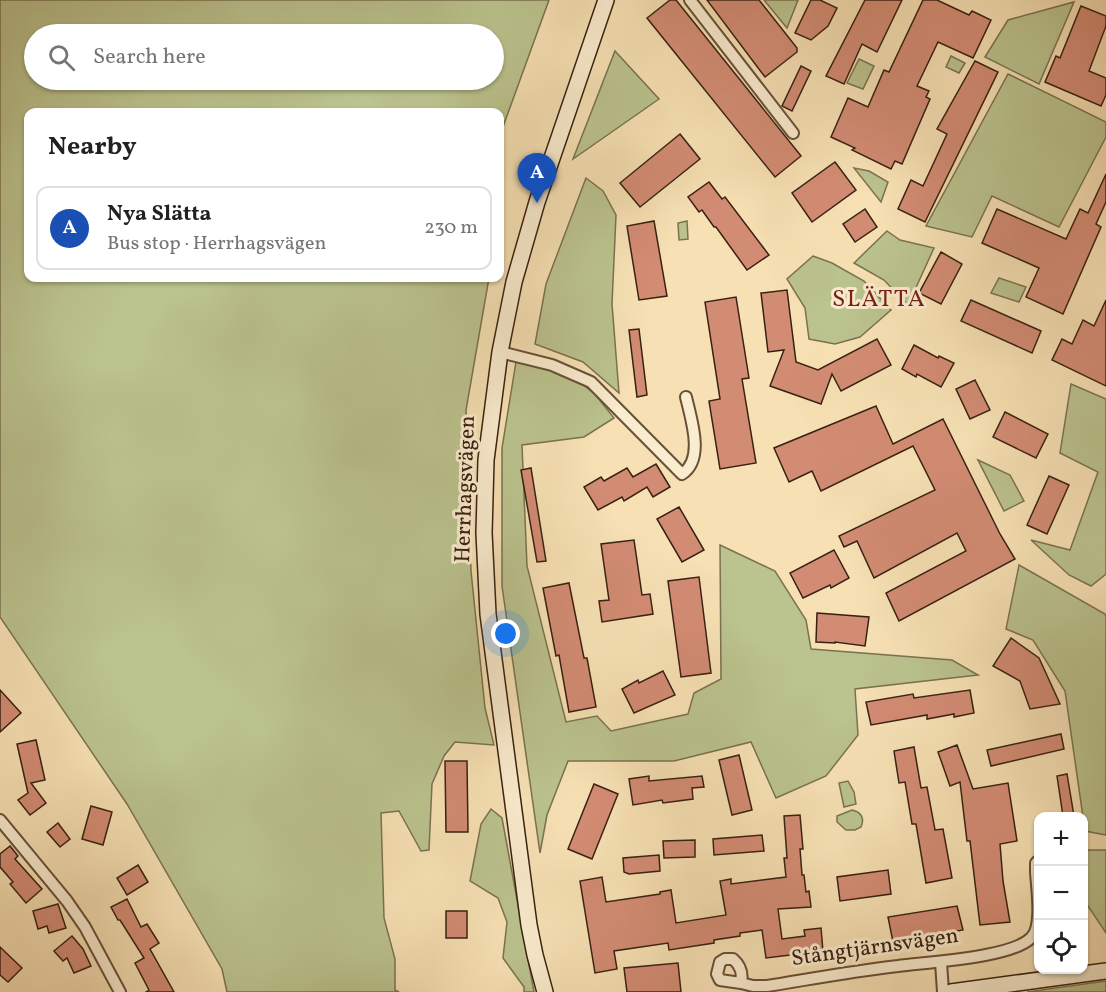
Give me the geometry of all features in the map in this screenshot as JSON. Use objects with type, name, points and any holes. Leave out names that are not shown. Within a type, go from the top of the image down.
[{"type":"street","name":"Herrhagsvägen","points":[[545,992],[529,925],[488,614],[484,533],[486,459],[506,317],[526,240],[606,0]]},
{"type":"street","points":[[690,0],[793,134]]},
{"type":"street","points":[[500,352],[552,365],[591,382],[682,474],[688,470],[694,456],[694,436],[686,397]]},
{"type":"street","points":[[0,820],[67,901],[85,927],[120,992]]},
{"type":"street","name":"Stångtjärnsvägen","points":[[736,983],[767,986],[941,962],[1020,946],[1032,937],[1037,927],[1037,920]]},
{"type":"street","points":[[941,962],[943,992]]},
{"type":"street","points":[[951,992],[1106,971]]},
{"type":"green space","points":[[0,0],[549,0],[504,124],[504,108],[24,108],[24,282],[488,282],[466,410],[471,571],[485,708],[494,745],[455,742],[444,756],[432,784],[429,850],[421,851],[399,811],[381,813],[384,918],[395,959],[395,990],[399,992],[227,992],[222,969],[127,804],[0,617]]},
{"type":"green space","points":[[764,0],[798,0],[787,28]]},
{"type":"green space","points":[[1074,2],[1039,84],[985,57],[1008,20]]},
{"type":"green space","points":[[615,51],[659,99],[573,159]]},
{"type":"green space","points":[[951,56],[965,63],[959,73],[946,67]]},
{"type":"green space","points":[[859,59],[874,66],[863,89],[847,83]]},
{"type":"green space","points":[[1008,74],[1106,122],[1106,137],[1059,227],[992,196],[972,237],[926,226]]},
{"type":"green space","points":[[854,168],[869,171],[888,182],[881,202]]},
{"type":"green space","points":[[586,178],[603,191],[616,215],[612,304],[619,393],[583,362],[535,344],[546,284]]},
{"type":"green space","points":[[687,221],[688,239],[679,240],[678,223]]},
{"type":"green space","points":[[887,231],[900,240],[934,248],[908,305],[884,280],[854,263]]},
{"type":"green space","points":[[813,256],[832,263],[864,281],[891,310],[860,337],[835,344],[809,339],[805,308],[787,279]]},
{"type":"green space","points":[[999,278],[1026,287],[1019,302],[991,293]]},
{"type":"green space","points":[[516,362],[568,374],[594,393],[614,418],[584,437],[522,445],[527,566],[566,722],[597,716],[611,731],[688,714],[694,693],[721,679],[720,545],[775,571],[806,620],[811,649],[952,660],[978,675],[855,689],[858,735],[826,776],[776,798],[751,742],[674,761],[568,761],[547,815],[540,853],[502,586],[502,448]]},
{"type":"green space","points":[[1071,384],[1106,399],[1106,574],[1091,586],[1069,575],[1031,540],[1070,550],[1098,472],[1060,453]]},
{"type":"green space","points":[[978,460],[1010,475],[1024,501],[1004,511]]},
{"type":"green space","points":[[1019,565],[1105,614],[1106,835],[1088,832],[1088,812],[1082,812],[1065,691],[1033,640],[1006,629]]},
{"type":"green space","points":[[848,781],[854,792],[856,804],[844,807],[839,783]]},
{"type":"green space","points":[[491,809],[502,818],[534,992],[524,992],[524,987],[503,958],[507,922],[498,898],[470,881],[481,824]]},
{"type":"green space","points":[[852,810],[858,812],[863,821],[861,827],[846,830],[837,822],[837,816]]},
{"type":"green space","points":[[1088,850],[1106,850],[1106,933],[1088,906]]},
{"type":"green space","points":[[1106,981],[1106,992],[1027,992]]},
{"type":"building","points":[[670,0],[676,0],[801,156],[775,177],[647,18]]},
{"type":"building","points":[[707,0],[759,0],[797,48],[797,52],[765,77]]},
{"type":"building","points":[[811,0],[820,0],[837,8],[828,26],[811,40],[795,33]]},
{"type":"building","points":[[865,0],[902,0],[877,52],[862,44],[844,84],[826,76]]},
{"type":"building","points":[[923,0],[937,0],[969,15],[972,11],[991,20],[973,58],[938,42],[917,86],[929,91],[926,97],[930,99],[902,164],[895,161],[891,169],[831,137],[848,98],[868,107],[884,70],[889,72]]},
{"type":"building","points":[[1081,6],[1106,16],[1106,26],[1089,71],[1106,78],[1106,95],[1101,106],[1045,82],[1056,56],[1060,58]]},
{"type":"building","points":[[975,61],[998,72],[925,222],[898,209],[911,180],[923,186],[947,134],[937,129]]},
{"type":"building","points":[[801,66],[811,71],[792,111],[782,106]]},
{"type":"building","points":[[680,134],[700,159],[640,207],[620,183]]},
{"type":"building","points":[[835,162],[856,190],[812,222],[792,193]]},
{"type":"building","points":[[1106,174],[1106,202],[1096,224],[1101,227],[1063,314],[1026,297],[1039,268],[982,243],[997,209],[1066,239],[1080,209],[1088,213]]},
{"type":"building","points":[[709,182],[722,199],[725,197],[769,255],[747,270],[716,227],[702,210],[699,212],[688,197]]},
{"type":"building","points":[[865,209],[877,227],[855,242],[843,224]]},
{"type":"building","points":[[654,221],[667,296],[639,300],[627,226]]},
{"type":"building","points":[[941,252],[962,264],[941,304],[919,293]]},
{"type":"building","points":[[787,290],[796,362],[818,370],[877,339],[891,365],[841,391],[832,374],[821,404],[770,386],[784,350],[768,352],[761,293]]},
{"type":"building","points":[[736,297],[749,378],[742,379],[756,463],[720,469],[709,401],[720,399],[705,302]]},
{"type":"building","points":[[971,300],[1041,331],[1032,353],[961,321]]},
{"type":"building","points":[[1106,300],[1106,386],[1052,360],[1062,339],[1072,344],[1083,320],[1094,326]]},
{"type":"building","points":[[639,329],[647,395],[637,397],[629,330]]},
{"type":"building","points":[[914,345],[938,358],[939,356],[954,363],[941,387],[902,369]]},
{"type":"building","points":[[975,380],[990,410],[970,419],[956,389]]},
{"type":"building","points":[[876,406],[893,444],[943,419],[1000,534],[1015,559],[899,621],[886,593],[966,551],[957,533],[874,578],[857,541],[844,547],[839,536],[935,490],[913,446],[821,491],[812,471],[789,482],[774,448]]},
{"type":"building","points":[[1005,412],[1048,434],[1036,458],[993,437]]},
{"type":"building","points":[[656,464],[670,487],[653,497],[647,487],[624,501],[622,497],[598,510],[584,487],[601,477],[604,481],[627,468],[633,477]]},
{"type":"building","points":[[531,468],[546,561],[537,562],[521,470]]},
{"type":"building","points":[[1049,476],[1069,485],[1047,534],[1027,525]]},
{"type":"building","points":[[679,507],[704,550],[682,562],[657,519]]},
{"type":"building","points":[[634,540],[642,595],[650,594],[653,614],[602,622],[599,601],[609,600],[601,544]]},
{"type":"building","points":[[834,550],[849,578],[831,588],[830,585],[803,598],[790,573]]},
{"type":"building","points":[[699,577],[711,673],[681,677],[668,581]]},
{"type":"building","points":[[569,583],[596,707],[569,712],[559,655],[556,656],[543,588]]},
{"type":"building","points":[[817,613],[869,617],[865,646],[816,642]]},
{"type":"building","points":[[1011,638],[1039,658],[1060,704],[1030,709],[1020,681],[993,666]]},
{"type":"building","points":[[663,671],[675,695],[634,713],[622,689],[638,680],[639,683]]},
{"type":"building","points":[[0,690],[21,713],[0,732]]},
{"type":"building","points":[[970,690],[974,713],[927,719],[927,715],[871,725],[866,702],[913,694],[914,698]]},
{"type":"building","points":[[1061,734],[1064,749],[991,766],[987,750]]},
{"type":"building","points":[[36,740],[45,780],[31,783],[46,803],[30,815],[18,800],[28,793],[17,744]]},
{"type":"building","points":[[957,745],[973,789],[1008,783],[1017,841],[1000,844],[1010,922],[980,925],[960,782],[950,786],[938,752]]},
{"type":"building","points":[[914,747],[921,788],[927,787],[935,830],[943,829],[952,878],[926,883],[916,824],[912,824],[905,782],[899,783],[894,751]]},
{"type":"building","points":[[739,755],[752,810],[732,815],[719,760]]},
{"type":"building","points":[[445,761],[467,761],[468,832],[446,832]]},
{"type":"building","points":[[1067,774],[1073,812],[1062,812],[1057,776]]},
{"type":"building","points":[[649,776],[649,781],[702,776],[704,787],[692,788],[693,799],[663,803],[662,800],[633,805],[629,779]]},
{"type":"building","points":[[594,784],[618,794],[592,859],[568,849]]},
{"type":"building","points":[[91,806],[112,812],[103,845],[82,839]]},
{"type":"building","points":[[800,815],[803,849],[800,849],[802,875],[804,875],[806,892],[809,891],[811,907],[778,909],[782,939],[805,936],[804,930],[821,928],[823,951],[766,958],[762,930],[714,940],[714,943],[669,950],[668,943],[614,951],[617,969],[595,973],[580,881],[602,877],[606,902],[660,894],[660,892],[671,890],[676,923],[726,915],[720,881],[731,879],[731,884],[786,877],[784,816]]},
{"type":"building","points":[[58,823],[70,839],[60,847],[47,832]]},
{"type":"building","points":[[762,835],[764,851],[714,855],[713,839]]},
{"type":"building","points":[[695,840],[695,857],[664,858],[663,841]]},
{"type":"building","points":[[10,846],[18,856],[15,859],[42,889],[26,903],[10,884],[13,882],[0,867],[0,854]]},
{"type":"building","points":[[659,855],[660,871],[629,874],[624,872],[623,858]]},
{"type":"building","points":[[138,865],[148,882],[127,895],[117,878]]},
{"type":"building","points":[[888,870],[891,894],[840,901],[837,877]]},
{"type":"building","points":[[127,899],[141,927],[147,924],[159,943],[150,949],[174,992],[146,992],[149,990],[135,963],[144,958],[111,907]]},
{"type":"building","points":[[58,904],[66,928],[49,933],[47,926],[38,929],[33,911]]},
{"type":"building","points":[[957,906],[963,930],[893,942],[888,917]]},
{"type":"building","points":[[446,911],[467,911],[467,938],[446,938]]},
{"type":"building","points":[[72,936],[83,949],[91,966],[74,973],[67,958],[63,961],[54,951]]},
{"type":"building","points":[[0,947],[22,968],[8,982],[0,975]]},
{"type":"building","points":[[678,963],[681,992],[627,992],[624,968]]},
{"type":"place","name":"Nya Slätta","points":[[537,203]]},
{"type":"district","name":"SLÄTTA","points":[[879,300]]}]
